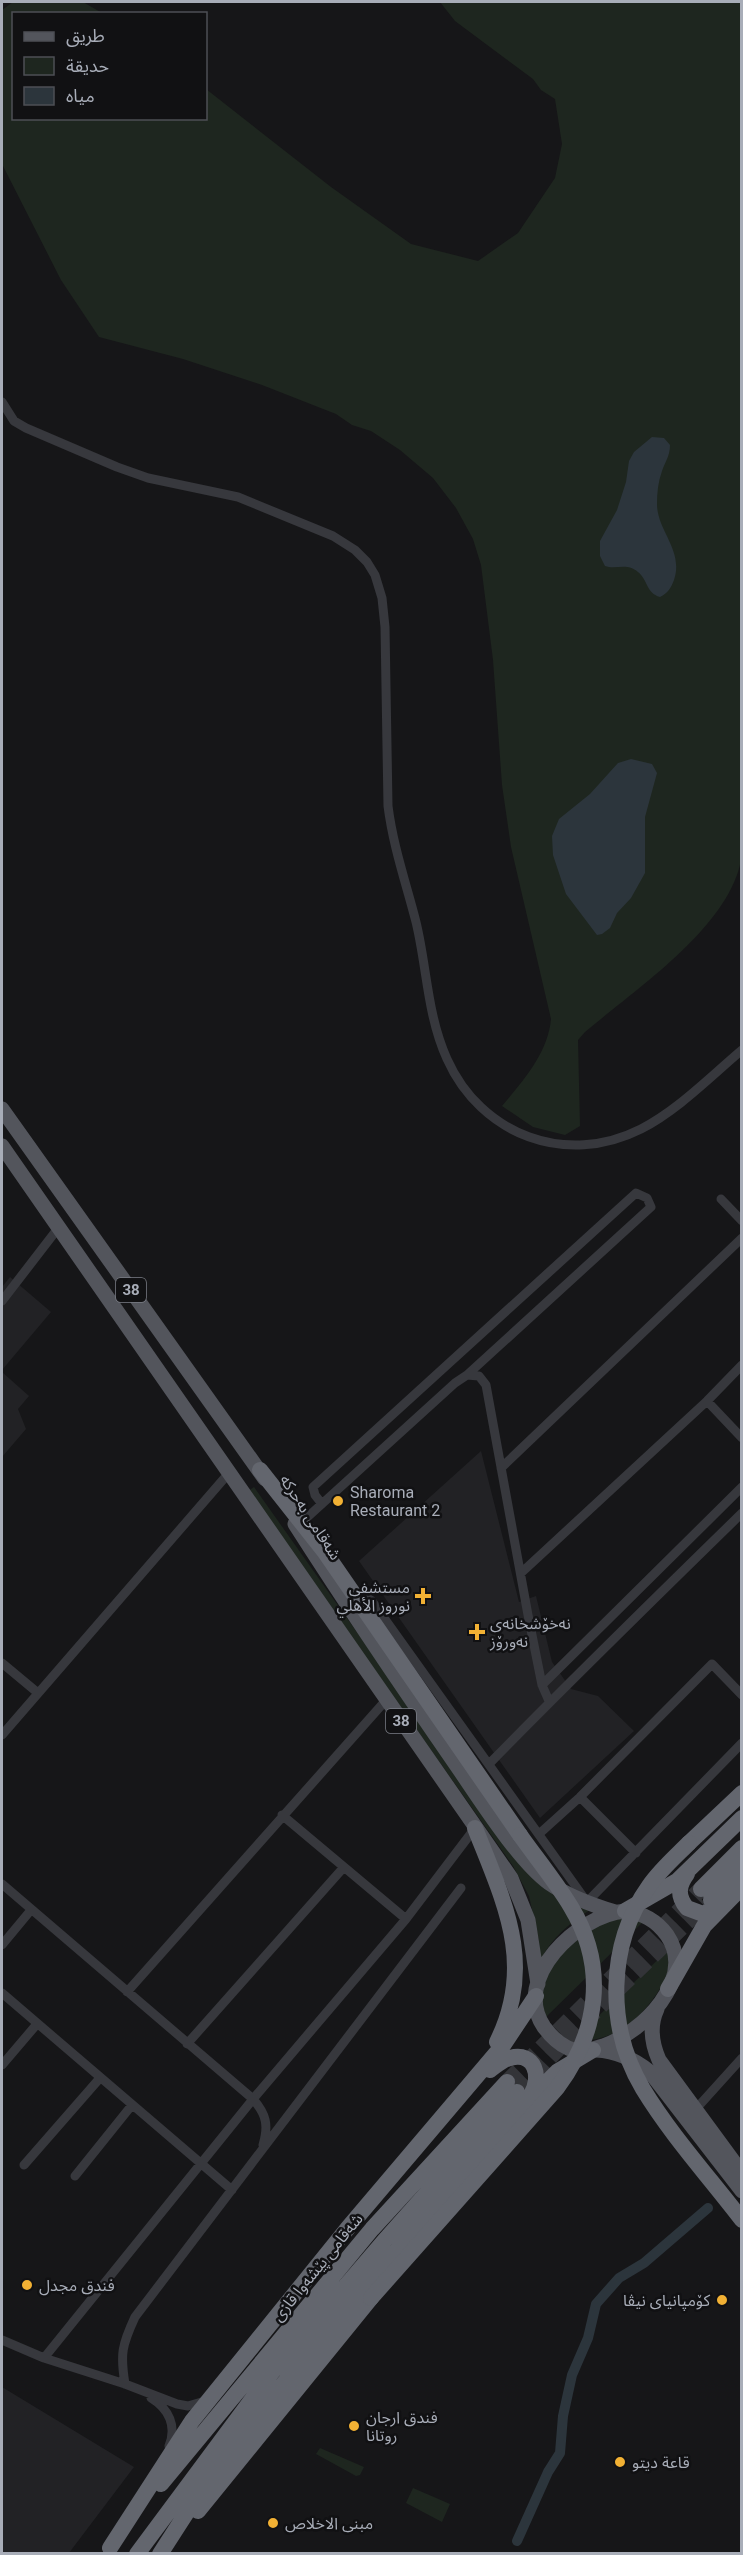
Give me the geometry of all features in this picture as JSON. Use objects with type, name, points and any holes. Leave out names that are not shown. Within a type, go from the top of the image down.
[{"type":"highway","points":[[161,2552],[215,2492],[370,2298],[546,2100],[575,2062],[587,2034],[593,2004],[594,1984],[586,1940],[571,1906],[353,1593],[302,1522],[260,1470]]},
{"type":"highway","points":[[741,1793],[656,1876],[642,1896],[627,1927],[617,1978],[619,2019],[625,2049],[643,2089],[741,2220]]},
{"type":"highway","name":"شەقامی پێشەوا قازی","points":[[620,1911],[669,1886],[691,1868],[741,1818]]},
{"type":"highway","points":[[448,2112],[489,2056],[499,2038],[510,2008],[516,1976],[515,1945],[508,1914],[475,1828]]},
{"type":"highway","points":[[741,1848],[706,1894],[741,1869]]},
{"type":"highway","points":[[691,1868],[682,1881],[680,1892],[682,1902],[690,1910],[700,1914],[710,1912],[736,1892]]},
{"type":"highway","name":"شەقامی پێشەوا قازی","points":[[664,1995],[704,1926],[736,1892]]},
{"type":"highway","name":"شەقامی پێشەوا قازی","points":[[108,2551],[162,2465],[214,2394],[347,2229],[504,2044],[537,1990]]},
{"type":"highway","name":"شەقامی پێشەوا قازی","points":[[108,2551],[260,2361],[372,2229],[517,2092],[558,2071],[593,2049]]},
{"type":"highway","points":[[466,2091],[504,2060],[518,2057],[531,2063],[538,2075],[538,2083],[517,2092]]},
{"type":"highway","name":"شەقامی پێشەوا قازی","points":[[161,2552],[201,2492],[305,2356],[517,2092]]},
{"type":"highway","name":"شەقامی پێشەوا قازی","points":[[137,2553],[273,2371],[384,2240],[517,2092]]},
{"type":"main road","name":"شەقامی بەحرکە","points":[[2,1109],[260,1470],[402,1687],[531,1866],[549,1882],[587,1902],[620,1911]]},
{"type":"main road","name":"38","points":[[2,1146],[511,1878],[528,1920],[537,1990]]},
{"type":"main road","name":"38","points":[[620,1911],[648,1917],[661,1928],[669,1939],[675,1967],[664,1995]]},
{"type":"main road","name":"شەقامی پێشەوا قازی","points":[[620,1911],[581,1927],[547,1962],[537,1990],[539,2017],[555,2039],[575,2051],[583,2052],[618,2041],[631,2033],[651,2015],[664,1995]]},
{"type":"main road","points":[[664,1995],[654,2016],[654,2048],[659,2060],[741,2173]]},
{"type":"main road","points":[[593,2049],[618,2054],[650,2072],[741,2191]]},
{"type":"street","points":[[2,402],[14,420],[40,435],[148,478],[238,497],[272,509],[333,536],[355,550],[367,562],[375,575],[382,598],[385,627],[388,806],[392,832],[416,921],[434,1022],[446,1057],[459,1084],[481,1107],[504,1126],[522,1135],[577,1146],[595,1144],[626,1136],[659,1118],[741,1050]]},
{"type":"street","points":[[302,1522],[322,1504],[455,1383],[467,1375],[651,1207],[647,1198],[636,1193],[313,1487],[315,1496],[322,1504]]},
{"type":"street","points":[[721,1199],[741,1221]]},
{"type":"street","points":[[2,1301],[59,1227]]},
{"type":"street","points":[[501,1468],[741,1238]]},
{"type":"street","points":[[520,1573],[707,1401],[741,1365]]},
{"type":"street","points":[[467,1375],[479,1376],[486,1385],[542,1685],[549,1701]]},
{"type":"street","points":[[707,1401],[741,1438]]},
{"type":"street","points":[[2,1735],[228,1474]]},
{"type":"street","points":[[542,1685],[741,1487]]},
{"type":"street","points":[[489,1764],[549,1701],[625,1630],[741,1513]]},
{"type":"street","points":[[353,1593],[363,1594],[372,1601],[587,1902],[741,1743]]},
{"type":"street","points":[[2,1663],[38,1693]]},
{"type":"street","points":[[539,1834],[580,1797],[712,1664],[741,1695]]},
{"type":"street","points":[[127,1992],[282,1815],[387,1700]]},
{"type":"street","points":[[580,1797],[636,1853]]},
{"type":"street","points":[[282,1815],[406,1919]]},
{"type":"street","points":[[44,2358],[201,2162],[406,1919],[475,1828]]},
{"type":"street","points":[[187,2044],[344,1867]]},
{"type":"street","points":[[2,1884],[253,2099],[263,2110],[267,2121],[267,2133],[262,2151]]},
{"type":"street","points":[[125,2384],[121,2358],[125,2339],[135,2317],[461,1888]]},
{"type":"street","points":[[2,1945],[31,1910]]},
{"type":"street","points":[[2,1994],[232,2190]]},
{"type":"street","points":[[2,2066],[37,2024]]},
{"type":"street","points":[[695,2110],[741,2058]]},
{"type":"street","points":[[24,2165],[100,2078]]},
{"type":"street","points":[[75,2176],[132,2105]]},
{"type":"street","points":[[2,2340],[44,2358],[125,2384],[177,2404],[188,2406],[201,2403],[214,2394]]},
{"type":"street","points":[[125,2384],[154,2399],[169,2416],[173,2430],[162,2465]]},
{"type":"shaded area","points":[[10,1277],[51,1312],[2,1370],[2,1287]]},
{"type":"shaded area","points":[[2,1372],[29,1396],[18,1409],[26,1429],[2,1457]]},
{"type":"shaded area","name":"نەخۆشخانەی نەورۆز","points":[[481,1451],[519,1602],[536,1596],[552,1662],[571,1689],[598,1696],[634,1731],[540,1818],[359,1561]]},
{"type":"shaded area","points":[[2,2387],[134,2467],[69,2553],[2,2553]]},
{"type":"green space","points":[[13,2],[83,2],[100,12],[12,12],[12,120],[207,120],[207,90],[331,187],[411,244],[478,261],[518,233],[555,178],[562,144],[555,99],[541,90],[533,79],[455,21],[440,2],[741,2],[741,860],[733,885],[719,909],[700,933],[678,955],[578,1040],[580,1126],[565,1135],[533,1127],[502,1106],[540,1055],[551,1019],[511,847],[502,785],[493,660],[481,565],[473,539],[456,508],[433,478],[400,450],[371,431],[352,425],[336,414],[262,385],[183,359],[99,337],[61,280],[2,164],[2,10]]},
{"type":"green space","points":[[254,1487],[490,1820],[593,1908],[563,1931],[540,1961],[539,1941],[529,1896],[513,1866],[248,1491]]},
{"type":"green space","points":[[617,1916],[645,1920],[546,2017],[543,1999],[545,1983],[551,1968],[574,1943],[588,1932]]},
{"type":"green space","points":[[667,1951],[670,1965],[665,1979],[654,1998],[635,2019],[613,2034],[587,2040],[573,2040]]},
{"type":"green space","points":[[320,2448],[364,2467],[360,2475],[356,2476],[316,2454]]},
{"type":"green space","points":[[413,2488],[450,2504],[442,2522],[406,2503]]},
{"type":"water","points":[[652,437],[664,438],[670,445],[660,479],[657,504],[661,523],[676,559],[674,580],[670,588],[660,597],[652,593],[641,575],[634,569],[605,566],[600,556],[600,541],[617,510],[626,482],[629,461],[634,452]]},
{"type":"water","points":[[631,759],[652,764],[657,773],[645,817],[645,873],[631,898],[617,913],[610,928],[597,935],[566,894],[553,855],[552,836],[559,819],[590,794],[618,763]]},
{"type":"waterway","points":[[517,2541],[548,2472],[560,2453],[563,2416],[572,2375],[588,2338],[596,2304],[619,2278],[644,2263],[708,2208]]},
{"type":"tunnel","points":[[507,2082],[701,1889]]},
{"type":"tunnel","points":[[517,2092],[581,2025],[706,1904]]},
{"type":"place","name":"Sharoma Restaurant 2","points":[[338,1501]]},
{"type":"place","name":"مستشفى نوروز الأهلي","points":[[423,1596]]},
{"type":"place","name":"نەخۆشخانەی نەورۆز","points":[[477,1632]]},
{"type":"place","name":"فندق مجدل","points":[[27,2285]]},
{"type":"place","name":"کۆمپانیای نیڤا","points":[[722,2300]]},
{"type":"place","name":"فندق ارجان روتانا","points":[[354,2426]]},
{"type":"place","name":"قاعة ديتو","points":[[620,2462]]},
{"type":"place","name":"مبنى الاخلاص","points":[[273,2523]]}]
